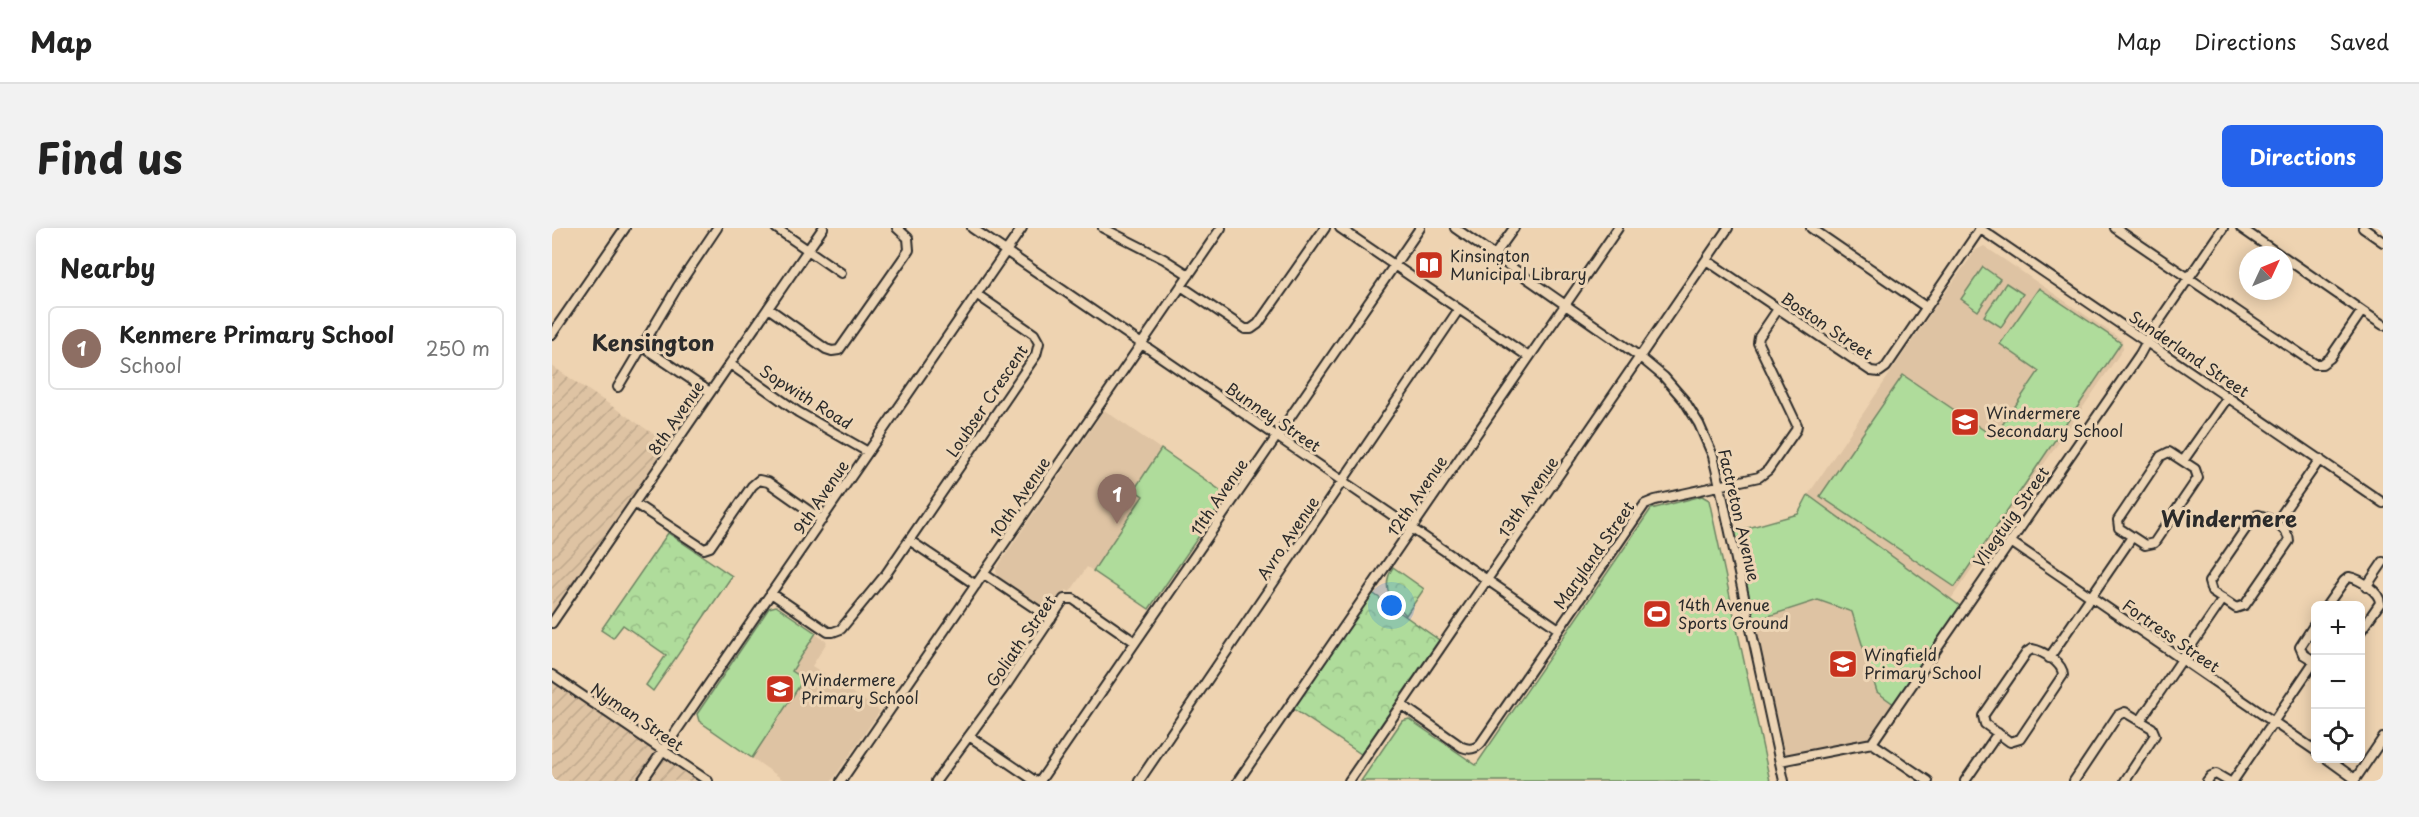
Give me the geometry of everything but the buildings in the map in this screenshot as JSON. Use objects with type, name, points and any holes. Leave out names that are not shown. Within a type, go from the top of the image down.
[{"type":"street","points":[[552,334],[625,228]]},
{"type":"street","points":[[618,387],[678,286],[717,228]]},
{"type":"street","points":[[776,228],[841,273]]},
{"type":"street","name":"8th Avenue","points":[[552,623],[823,228]]},
{"type":"street","points":[[768,308],[826,349],[839,350],[909,250],[908,238],[897,228]]},
{"type":"street","name":"Bunney Street","points":[[972,228],[1559,629]]},
{"type":"street","name":"9th Avenue","points":[[642,781],[1022,228]]},
{"type":"street","points":[[1103,228],[1164,259],[1189,275]]},
{"type":"street","name":"10th Avenue","points":[[841,781],[1221,228]]},
{"type":"street","points":[[1181,286],[1245,329],[1251,329],[1257,324],[1325,228]]},
{"type":"street","points":[[1340,228],[1529,357]]},
{"type":"street","name":"11th Avenue","points":[[1040,781],[1420,228]]},
{"type":"street","name":"Factreton Avenue","points":[[1455,228],[1640,357],[1664,377],[1695,417],[1713,456],[1785,781]]},
{"type":"street","points":[[1494,256],[1514,228]]},
{"type":"street","name":"12th Avenue","points":[[1238,781],[1618,228]]},
{"type":"street","name":"13th Avenue","points":[[1349,781],[1728,228]]},
{"type":"street","points":[[1811,228],[1926,307]]},
{"type":"street","name":"Boston Street","points":[[1706,260],[1871,372],[1879,372],[1886,367],[1980,228]]},
{"type":"street","name":"Sunderland Street","points":[[1980,228],[2383,503]]},
{"type":"street","points":[[2115,228],[2315,364],[2322,364],[2330,358],[2362,311]]},
{"type":"street","name":"Vliegtuig Street","points":[[1872,743],[2223,228]]},
{"type":"street","points":[[2241,228],[2267,246]]},
{"type":"street","points":[[2363,228],[2383,242]]},
{"type":"street","points":[[2293,264],[2383,325]]},
{"type":"street","name":"Loubser Crescent","points":[[771,593],[825,630],[836,632],[843,627],[886,574],[1039,350],[1039,343],[1034,334],[976,294]]},
{"type":"street","name":"Avro Avenue","points":[[1139,781],[1459,309]]},
{"type":"street","name":"Maryland Street","points":[[1402,705],[1462,747],[1469,749],[1476,747],[1481,743],[1645,504],[1764,474],[1796,430],[1796,420],[1758,343],[1759,337],[1778,309]]},
{"type":"street","points":[[643,346],[710,392]]},
{"type":"street","name":"Sopwith Road","points":[[730,364],[798,412],[868,452]]},
{"type":"street","points":[[2183,461],[2228,397]]},
{"type":"street","points":[[2171,453],[2183,461],[2196,471],[2197,480],[2153,544],[2145,545],[2121,529],[2118,524],[2125,509],[2163,454],[2171,453]]},
{"type":"street","points":[[2275,524],[2319,459]]},
{"type":"street","points":[[634,503],[704,549],[710,546],[752,486],[759,480],[768,482],[822,520]]},
{"type":"street","points":[[2262,515],[2288,533],[2289,541],[2242,608],[2236,608],[2223,599],[2209,588],[2210,580],[2254,517],[2262,515]]},
{"type":"street","points":[[2049,658],[2132,537]]},
{"type":"street","points":[[909,540],[976,585]]},
{"type":"street","name":"Fortress Street","points":[[2011,542],[2311,748]]},
{"type":"street","points":[[2366,586],[2383,562]]},
{"type":"street","points":[[984,574],[1051,619]]},
{"type":"street","points":[[2331,601],[2347,578],[2353,578],[2366,586],[2379,596],[2380,601],[2365,625]]},
{"type":"street","name":"Goliath Street","points":[[936,781],[1062,601],[1071,598],[1135,642]]},
{"type":"street","points":[[2140,721],[2223,599]]},
{"type":"street","points":[[2311,630],[2300,647],[2302,652],[2311,659]]},
{"type":"street","points":[[2036,649],[2062,667],[2064,673],[2018,740],[2010,742],[1998,733],[1985,724],[1983,718],[2028,651],[2036,649]]},
{"type":"street","points":[[2233,781],[2311,668]]},
{"type":"street","name":"Nyman Street","points":[[552,675],[708,781]]},
{"type":"street","points":[[2074,781],[2120,713],[2127,712],[2153,730],[2155,737],[2125,781]]},
{"type":"street","points":[[1965,781],[1998,733]]},
{"type":"street","points":[[969,736],[1035,781]]},
{"type":"street","points":[[2332,763],[2355,780],[2383,738]]},
{"type":"street","points":[[1780,761],[1872,743],[1928,781]]},
{"type":"street","points":[[2207,781],[2214,774],[2228,781]]},
{"type":"shaded area","points":[[1984,246],[2122,340],[2123,349],[1951,599],[1964,609],[1872,743],[1780,761],[1730,533],[1798,514],[1808,495],[1937,304],[1976,250]]},
{"type":"shaded area","points":[[552,366],[673,447],[552,623]]},
{"type":"shaded area","points":[[1104,410],[1227,495],[1149,609],[1087,567],[1070,592],[1066,590],[1053,608],[1045,609],[997,576],[996,569]]},
{"type":"shaded area","name":"Windermere Primary School","points":[[776,606],[827,642],[812,666],[880,711],[832,781],[785,781],[699,721],[697,714],[769,608]]},
{"type":"shaded area","points":[[552,675],[708,781],[552,781]]},
{"type":"green space","points":[[1983,267],[2000,279],[1978,311],[1961,299]]},
{"type":"green space","points":[[2006,283],[2023,294],[2001,327],[1984,316]]},
{"type":"green space","name":"Windermere Secondary School","points":[[2039,288],[2121,343],[1955,587],[1820,496],[1903,375],[1994,437],[2039,371],[2000,344]]},
{"type":"green space","points":[[1161,449],[1227,495],[1149,609],[1093,571],[1143,496],[1134,490]]},
{"type":"green space","points":[[1808,495],[1964,609],[1898,707],[1877,692],[1852,612],[1818,600],[1750,622],[1730,533],[1798,514]]},
{"type":"green space","name":"14th Avenue Sports Ground","points":[[1702,496],[1709,500],[1770,781],[1361,781],[1402,721],[1409,719],[1476,765],[1651,509]]},
{"type":"green space","points":[[668,533],[732,576],[653,691],[646,685],[666,655],[623,625],[613,638],[601,630]]},
{"type":"green space","points":[[1393,567],[1424,589],[1406,615],[1392,599],[1387,587],[1389,574]]},
{"type":"green space","points":[[1371,592],[1439,640],[1361,754],[1292,708]]},
{"type":"green space","points":[[776,606],[816,633],[792,671],[804,679],[752,758],[699,721],[697,714],[769,608]]},
{"type":"place","name":"Kinsington Municipal Library","points":[[1429,265]]},
{"type":"place","name":"Windermere Secondary School","points":[[1965,422]]},
{"type":"place","name":"Kenmere Primary School","points":[[1117,524]]},
{"type":"place","name":"14th Avenue Sports Ground","points":[[1657,614]]},
{"type":"place","name":"Wingfield Primary School","points":[[1843,664]]},
{"type":"place","name":"Windermere Primary School","points":[[780,689]]},
{"type":"district","name":"Kensington","points":[[653,343]]},
{"type":"district","name":"Windermere","points":[[2229,519]]}]
